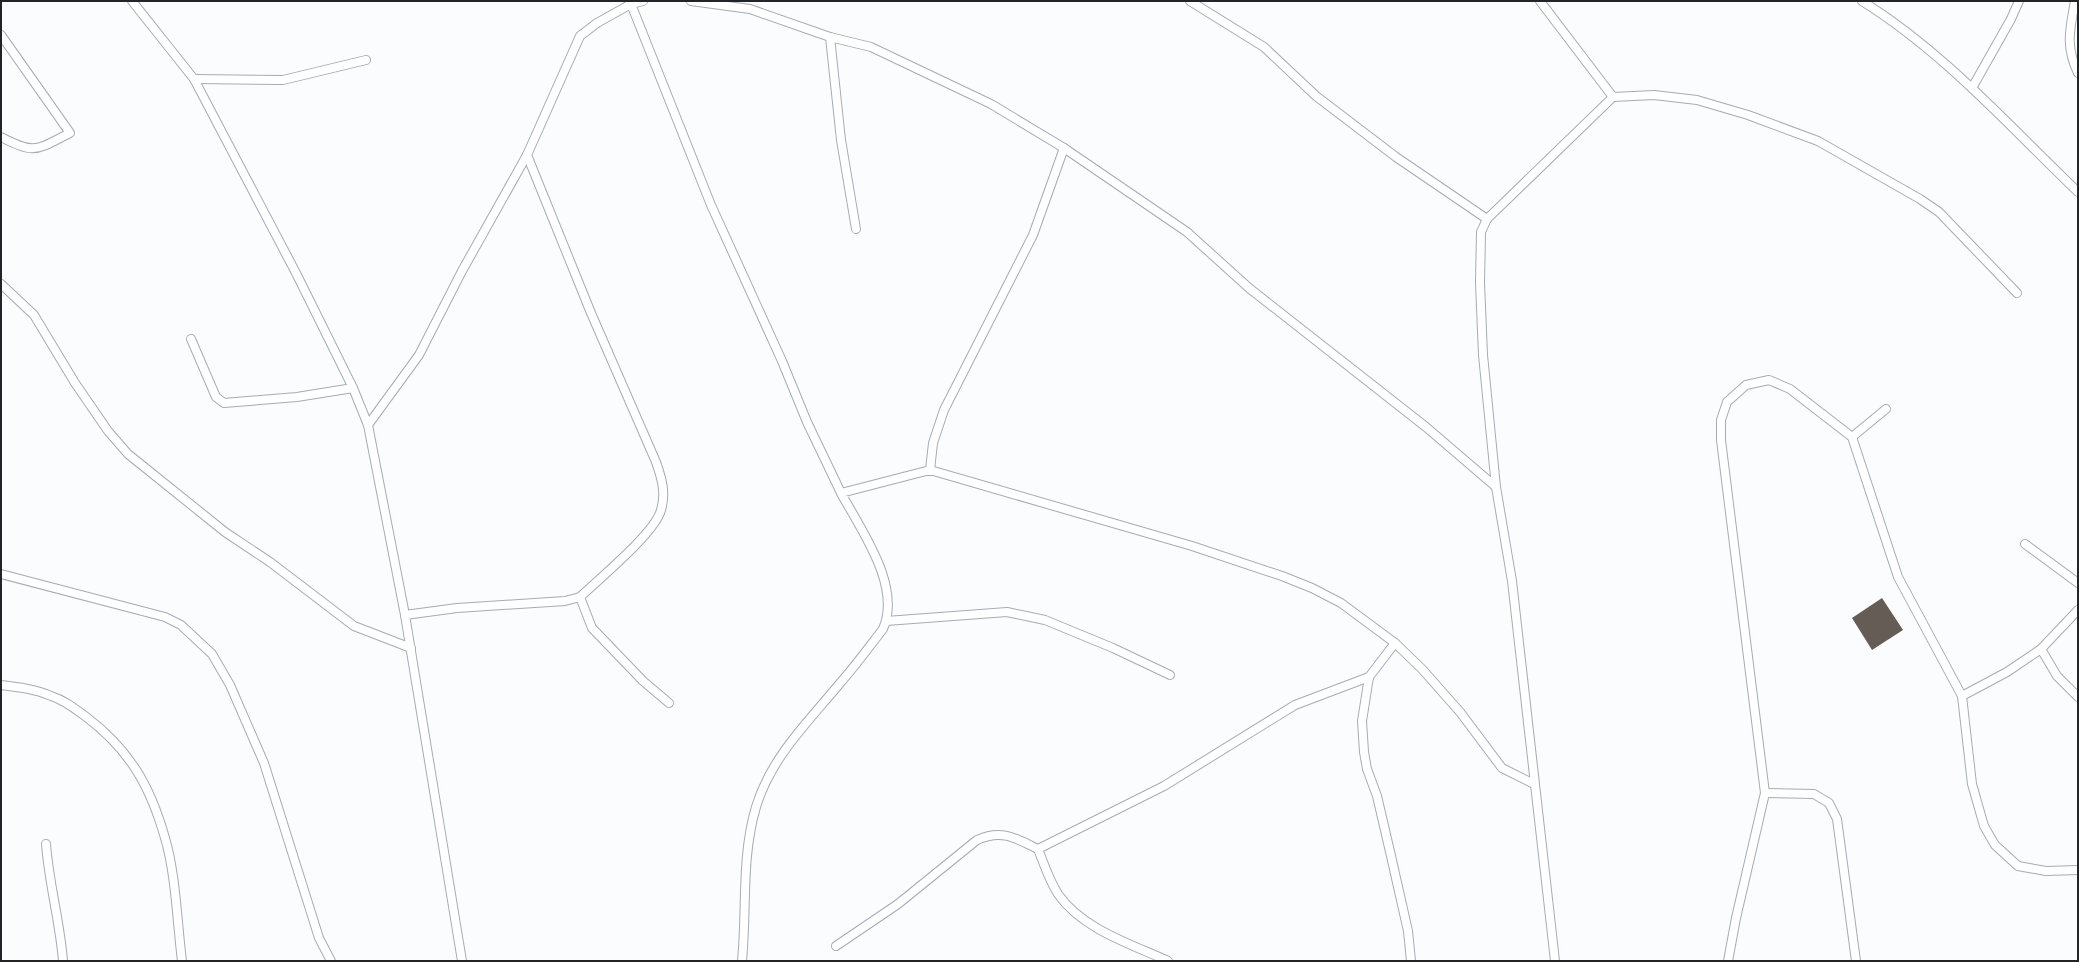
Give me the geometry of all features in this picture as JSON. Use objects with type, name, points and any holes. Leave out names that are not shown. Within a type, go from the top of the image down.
[{"type":"lane","points":[[132,1],[194,79],[297,275],[353,388],[368,425],[406,615],[462,961]]},
{"type":"lane","points":[[368,425],[418,355],[469,258],[527,155],[580,36],[597,22],[631,4],[643,1]]},
{"type":"lane","points":[[691,1],[750,9],[830,37],[871,47],[942,79],[991,104],[1064,148],[1187,232],[1249,288],[1426,427],[1496,487]]},
{"type":"lane","points":[[1190,1],[1264,48],[1316,96],[1396,158],[1487,219]]},
{"type":"lane","points":[[1540,1],[1613,97]]},
{"type":"lane","points":[[1862,1],[1886,16],[1919,41],[1972,88],[2078,192]]},
{"type":"lane","points":[[1972,88],[2019,1]]},
{"type":"lane","points":[[2075,1],[2068,37],[2070,55],[2078,73]]},
{"type":"lane","points":[[631,4],[711,205],[782,361],[807,422],[841,493],[878,562],[887,591],[889,604],[883,629],[842,682],[797,732],[766,780],[756,807],[748,843],[742,961]]},
{"type":"lane","points":[[1,35],[70,134],[36,148],[21,147],[1,136]]},
{"type":"lane","points":[[830,37],[841,140],[856,229]]},
{"type":"lane","points":[[194,79],[283,80],[366,60]]},
{"type":"lane","points":[[1555,961],[1512,581],[1496,487],[1483,355],[1480,241],[1481,232],[1487,219],[1613,97],[1654,95],[1697,100],[1748,115],[1818,141],[1920,199],[1939,212],[2017,293]]},
{"type":"lane","points":[[930,470],[933,442],[944,410],[1033,235],[1064,148]]},
{"type":"lane","points":[[406,615],[457,608],[565,601],[580,598],[651,529],[661,512],[664,497],[663,482],[627,393],[591,313],[527,155]]},
{"type":"lane","points":[[1,284],[34,315],[83,395],[108,431],[128,454],[225,532],[270,562],[354,626],[411,648]]},
{"type":"lane","points":[[191,339],[216,397],[224,403],[297,397],[353,388]]},
{"type":"lane","points":[[1728,961],[1736,918],[1765,793],[1722,448],[1721,420],[1727,402],[1746,385],[1769,380],[1790,388],[1852,437],[1898,577],[1962,696],[1972,784],[1984,826],[1995,846],[2018,866],[2046,871],[2078,870]]},
{"type":"lane","points":[[1852,437],[1886,409]]},
{"type":"lane","points":[[841,493],[930,470],[1192,546],[1282,576],[1341,603],[1395,643],[1422,669],[1460,712],[1502,768],[1534,784]]},
{"type":"lane","points":[[2025,544],[2078,583]]},
{"type":"lane","points":[[1,574],[165,616],[180,625],[212,654],[230,686],[264,763],[319,938],[331,961]]},
{"type":"lane","points":[[580,598],[592,628],[643,681],[669,703]]},
{"type":"lane","points":[[1962,696],[2007,672],[2042,649],[2078,610]]},
{"type":"lane","points":[[886,621],[1007,612],[1045,620],[1112,648],[1170,675]]},
{"type":"lane","points":[[1395,643],[1369,677],[1362,721],[1364,752],[1377,796],[1408,931],[1411,961]]},
{"type":"lane","points":[[2042,649],[2058,676],[2078,697]]},
{"type":"lane","points":[[1038,849],[1164,786],[1295,705],[1369,677]]},
{"type":"lane","points":[[1,685],[28,689],[66,702],[96,724],[131,760],[152,798],[166,839],[175,893],[182,961]]},
{"type":"lane","points":[[1765,793],[1814,794],[1829,803],[1836,819],[1856,961]]},
{"type":"lane","points":[[836,946],[898,904],[977,840],[992,835],[1006,834],[1038,849],[1048,875],[1058,894],[1085,920],[1168,961]]},
{"type":"lane","points":[[46,844],[50,879],[60,930],[63,961]]},
{"type":"building","points":[[1882,598],[1903,630],[1872,650],[1852,618]]}]
